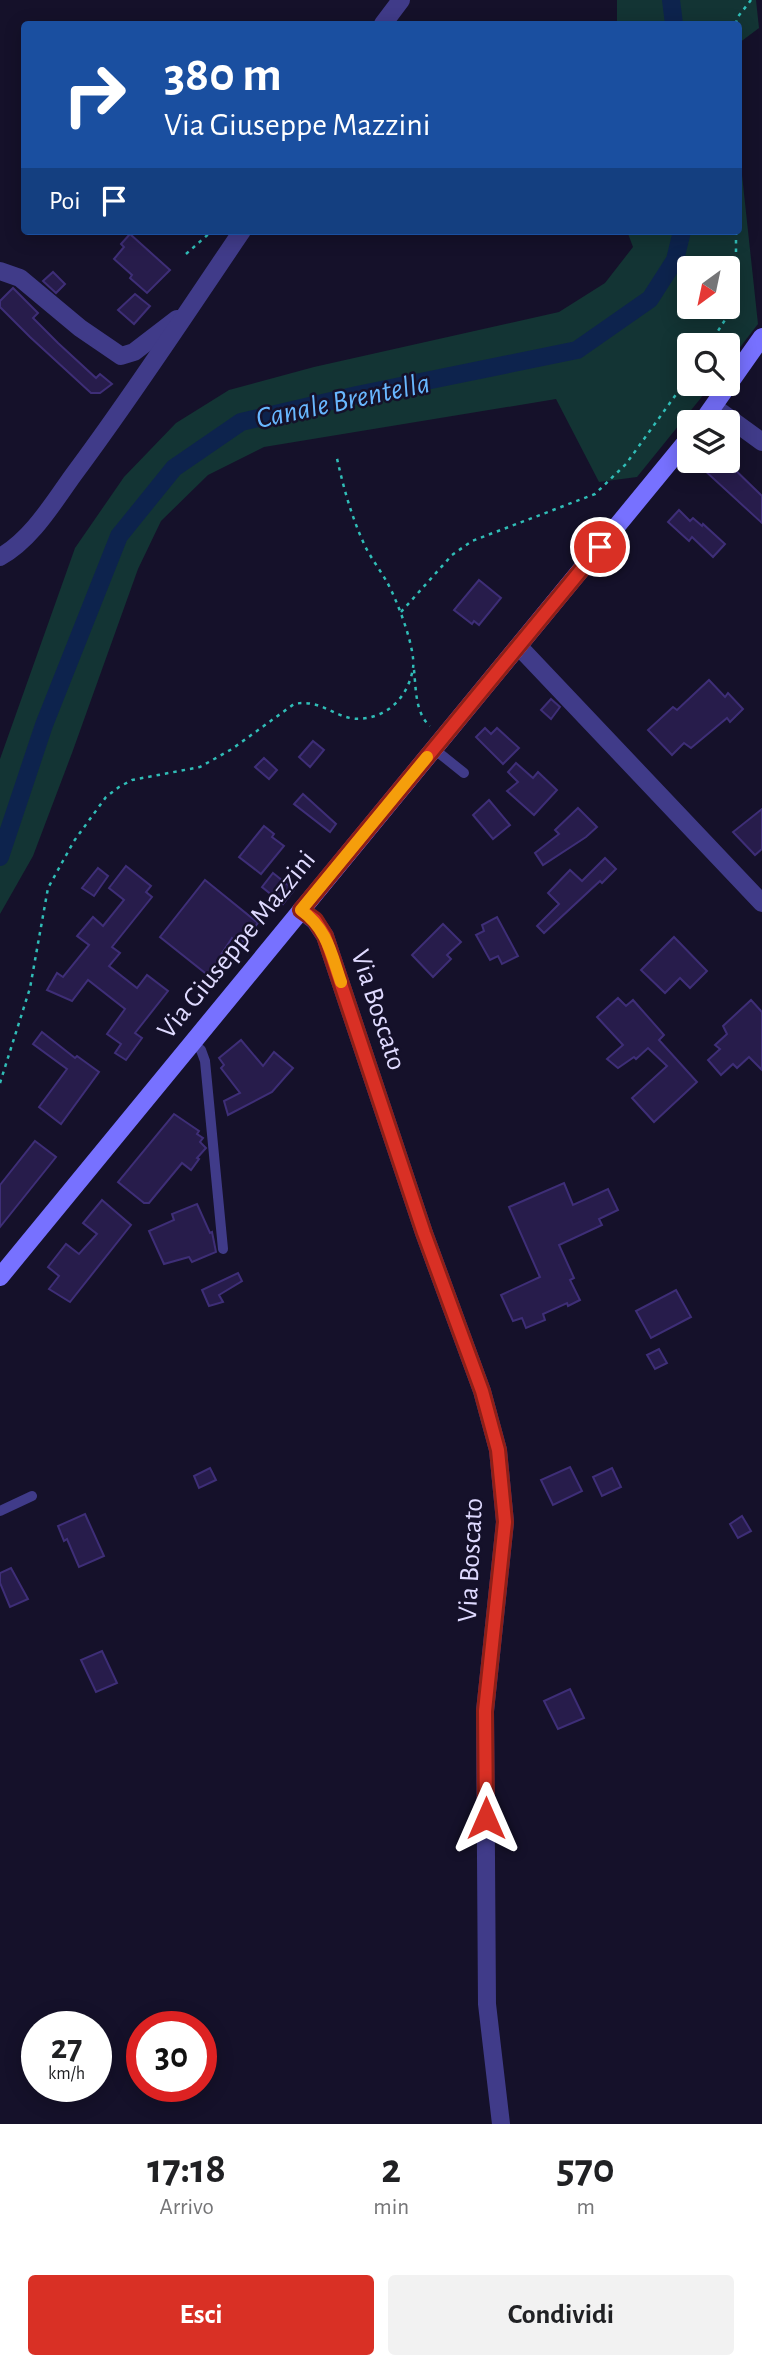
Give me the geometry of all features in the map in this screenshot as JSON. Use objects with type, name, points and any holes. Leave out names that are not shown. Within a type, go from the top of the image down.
[{"type":"main road","points":[[712,410],[762,337]]},
{"type":"main road","name":"Via Giuseppe Mazzini","points":[[0,1277],[677,453]]},
{"type":"street","points":[[385,21],[401,0]]},
{"type":"street","points":[[0,557],[10,551],[39,521],[122,408],[239,235]]},
{"type":"street","points":[[1,275],[20,278],[80,328],[121,356],[134,352],[163,328],[184,317]]},
{"type":"street","points":[[714,407],[762,442]]},
{"type":"street","points":[[517,648],[531,659],[762,904]]},
{"type":"street","name":"Via Boscato","points":[[301,910],[315,920],[325,936],[424,1233],[482,1391],[498,1450],[505,1522],[485,1711],[486,2004],[501,2124]]},
{"type":"lane","points":[[438,743],[464,773]]},
{"type":"lane","points":[[192,1042],[201,1050],[205,1061],[223,1249]]},
{"type":"lane","points":[[0,1511],[32,1496]]},
{"type":"path","points":[[736,21],[751,0]]},
{"type":"path","points":[[186,254],[207,235]]},
{"type":"path","points":[[717,333],[739,298],[736,235]]},
{"type":"path","points":[[401,612],[452,555],[472,541],[595,494],[626,464],[677,393]]},
{"type":"path","points":[[336,454],[346,496],[366,547],[388,583],[401,612],[414,667],[419,709],[423,721],[438,743]]},
{"type":"path","points":[[0,1083],[30,988],[48,888],[74,841],[106,797],[118,786],[132,780],[200,767],[294,704],[315,703],[350,720],[380,714],[402,697],[414,667]]},
{"type":"green space","points":[[617,0],[756,0],[759,28],[742,41],[742,21],[617,21]]},
{"type":"green space","points":[[742,175],[758,324],[740,347],[740,333],[677,333],[677,396],[702,396],[691,410],[677,410],[677,428],[637,477],[599,482],[556,399],[264,447],[208,475],[161,521],[138,569],[33,856],[0,914],[0,759],[75,548],[124,477],[176,423],[229,390],[314,367],[559,312],[605,283],[633,247],[628,235],[742,235]]},
{"type":"building","points":[[131,235],[170,270],[147,293],[114,259],[124,247],[121,244]]},
{"type":"building","points":[[53,272],[65,284],[56,293],[43,281]]},
{"type":"building","points":[[13,288],[38,313],[33,318],[58,343],[96,378],[100,374],[112,384],[100,393],[91,393],[30,337],[0,307],[0,301]]},
{"type":"building","points":[[135,294],[150,306],[134,324],[118,310]]},
{"type":"building","points":[[707,473],[738,473],[762,496],[762,523]]},
{"type":"building","points":[[679,510],[690,521],[693,518],[702,526],[703,524],[725,544],[713,557],[692,537],[689,541],[668,522]]},
{"type":"building","points":[[479,580],[501,598],[479,625],[474,621],[472,624],[454,610]]},
{"type":"building","points":[[709,680],[725,697],[728,693],[743,709],[730,722],[727,718],[691,748],[684,743],[672,755],[648,730],[673,707],[677,710]]},
{"type":"building","points":[[551,699],[560,707],[551,719],[541,710]]},
{"type":"building","points":[[485,728],[491,734],[497,728],[519,748],[503,764],[476,737]]},
{"type":"building","points":[[313,741],[324,750],[310,767],[299,757]]},
{"type":"building","points":[[264,758],[277,770],[269,779],[255,767]]},
{"type":"building","points":[[516,763],[533,778],[538,772],[557,790],[534,815],[507,791],[518,782],[508,772]]},
{"type":"building","points":[[303,794],[336,824],[330,832],[294,804]]},
{"type":"building","points":[[489,800],[510,825],[493,839],[473,815]]},
{"type":"building","points":[[578,808],[597,827],[543,865],[535,853],[559,834],[555,830]]},
{"type":"building","points":[[762,809],[762,849],[755,855],[733,832]]},
{"type":"building","points":[[264,826],[274,834],[272,837],[284,846],[261,874],[239,857]]},
{"type":"building","points":[[605,858],[616,869],[544,933],[537,926],[559,904],[548,893],[570,870],[582,881]]},
{"type":"building","points":[[126,866],[151,886],[146,892],[152,897],[112,947],[120,953],[109,966],[137,988],[147,975],[168,991],[135,1033],[142,1038],[126,1060],[115,1053],[121,1044],[107,1034],[125,1009],[88,980],[72,1001],[47,990],[57,973],[63,977],[89,945],[77,936],[93,917],[103,926],[124,900],[109,888]]},
{"type":"building","points":[[98,868],[108,876],[94,896],[82,888]]},
{"type":"building","points":[[273,873],[294,890],[283,904],[262,887]]},
{"type":"building","points":[[205,880],[258,923],[240,945],[232,938],[218,959],[226,966],[214,980],[160,937]]},
{"type":"building","points":[[497,917],[518,956],[502,964],[498,956],[490,960],[476,935],[484,931],[482,925]]},
{"type":"building","points":[[443,924],[461,942],[447,955],[451,959],[433,977],[412,955]]},
{"type":"building","points":[[674,937],[707,971],[690,988],[680,978],[665,993],[641,970]]},
{"type":"building","points":[[618,998],[626,1006],[633,1000],[664,1035],[659,1040],[697,1082],[654,1122],[632,1098],[667,1066],[648,1048],[636,1059],[634,1057],[618,1068],[607,1059],[623,1045],[597,1017]]},
{"type":"building","points":[[751,1000],[762,1012],[762,1070],[749,1057],[737,1068],[733,1064],[721,1075],[708,1060],[720,1049],[715,1045],[727,1034],[723,1026]]},
{"type":"building","points":[[42,1032],[75,1058],[77,1056],[99,1072],[61,1124],[39,1107],[67,1069],[33,1044]]},
{"type":"building","points":[[241,1040],[263,1066],[274,1052],[293,1068],[272,1092],[228,1115],[224,1101],[240,1093],[221,1068],[224,1065],[219,1058]]},
{"type":"building","points":[[174,1114],[199,1131],[197,1134],[203,1138],[200,1142],[206,1148],[191,1170],[182,1163],[149,1203],[144,1203],[118,1182]]},
{"type":"building","points":[[35,1141],[56,1157],[0,1227],[0,1185]]},
{"type":"building","points":[[564,1183],[573,1205],[608,1189],[618,1210],[599,1219],[602,1225],[559,1245],[574,1278],[570,1280],[580,1300],[543,1314],[545,1320],[526,1328],[522,1318],[513,1321],[501,1295],[540,1277],[509,1207]]},
{"type":"building","points":[[102,1200],[131,1225],[70,1302],[49,1289],[59,1276],[48,1267],[66,1244],[79,1254],[97,1234],[83,1223]]},
{"type":"building","points":[[197,1204],[210,1233],[212,1232],[216,1252],[192,1262],[189,1257],[164,1264],[149,1231],[174,1220],[172,1214]]},
{"type":"building","points":[[238,1273],[242,1281],[219,1295],[223,1302],[209,1306],[202,1290]]},
{"type":"building","points":[[676,1290],[691,1317],[651,1338],[636,1311]]},
{"type":"building","points":[[659,1349],[667,1363],[655,1369],[647,1355]]},
{"type":"building","points":[[570,1467],[582,1491],[553,1505],[541,1480]]},
{"type":"building","points":[[210,1468],[216,1480],[199,1488],[194,1476]]},
{"type":"building","points":[[612,1468],[621,1487],[602,1496],[593,1477]]},
{"type":"building","points":[[85,1514],[104,1556],[79,1567],[58,1526]]},
{"type":"building","points":[[742,1516],[751,1531],[738,1538],[730,1524]]},
{"type":"building","points":[[11,1568],[28,1599],[10,1607],[0,1583],[0,1573]]},
{"type":"building","points":[[102,1651],[117,1683],[96,1692],[81,1660]]},
{"type":"building","points":[[570,1689],[584,1718],[558,1729],[544,1701]]},
{"type":"waterway","name":"Canale Brentella","points":[[671,0],[674,21]]},
{"type":"waterway","name":"Canale Brentella","points":[[0,857],[44,725],[119,536],[174,468],[241,422],[577,350],[650,299],[675,260],[681,235]]},
{"type":"slow traffic","points":[[341,982],[325,936],[315,920],[301,910],[427,757]]},
{"type":"route","points":[[486,1818],[485,1711],[505,1522],[498,1450],[482,1391],[424,1233],[325,936],[315,920],[301,910],[600,547]]}]
